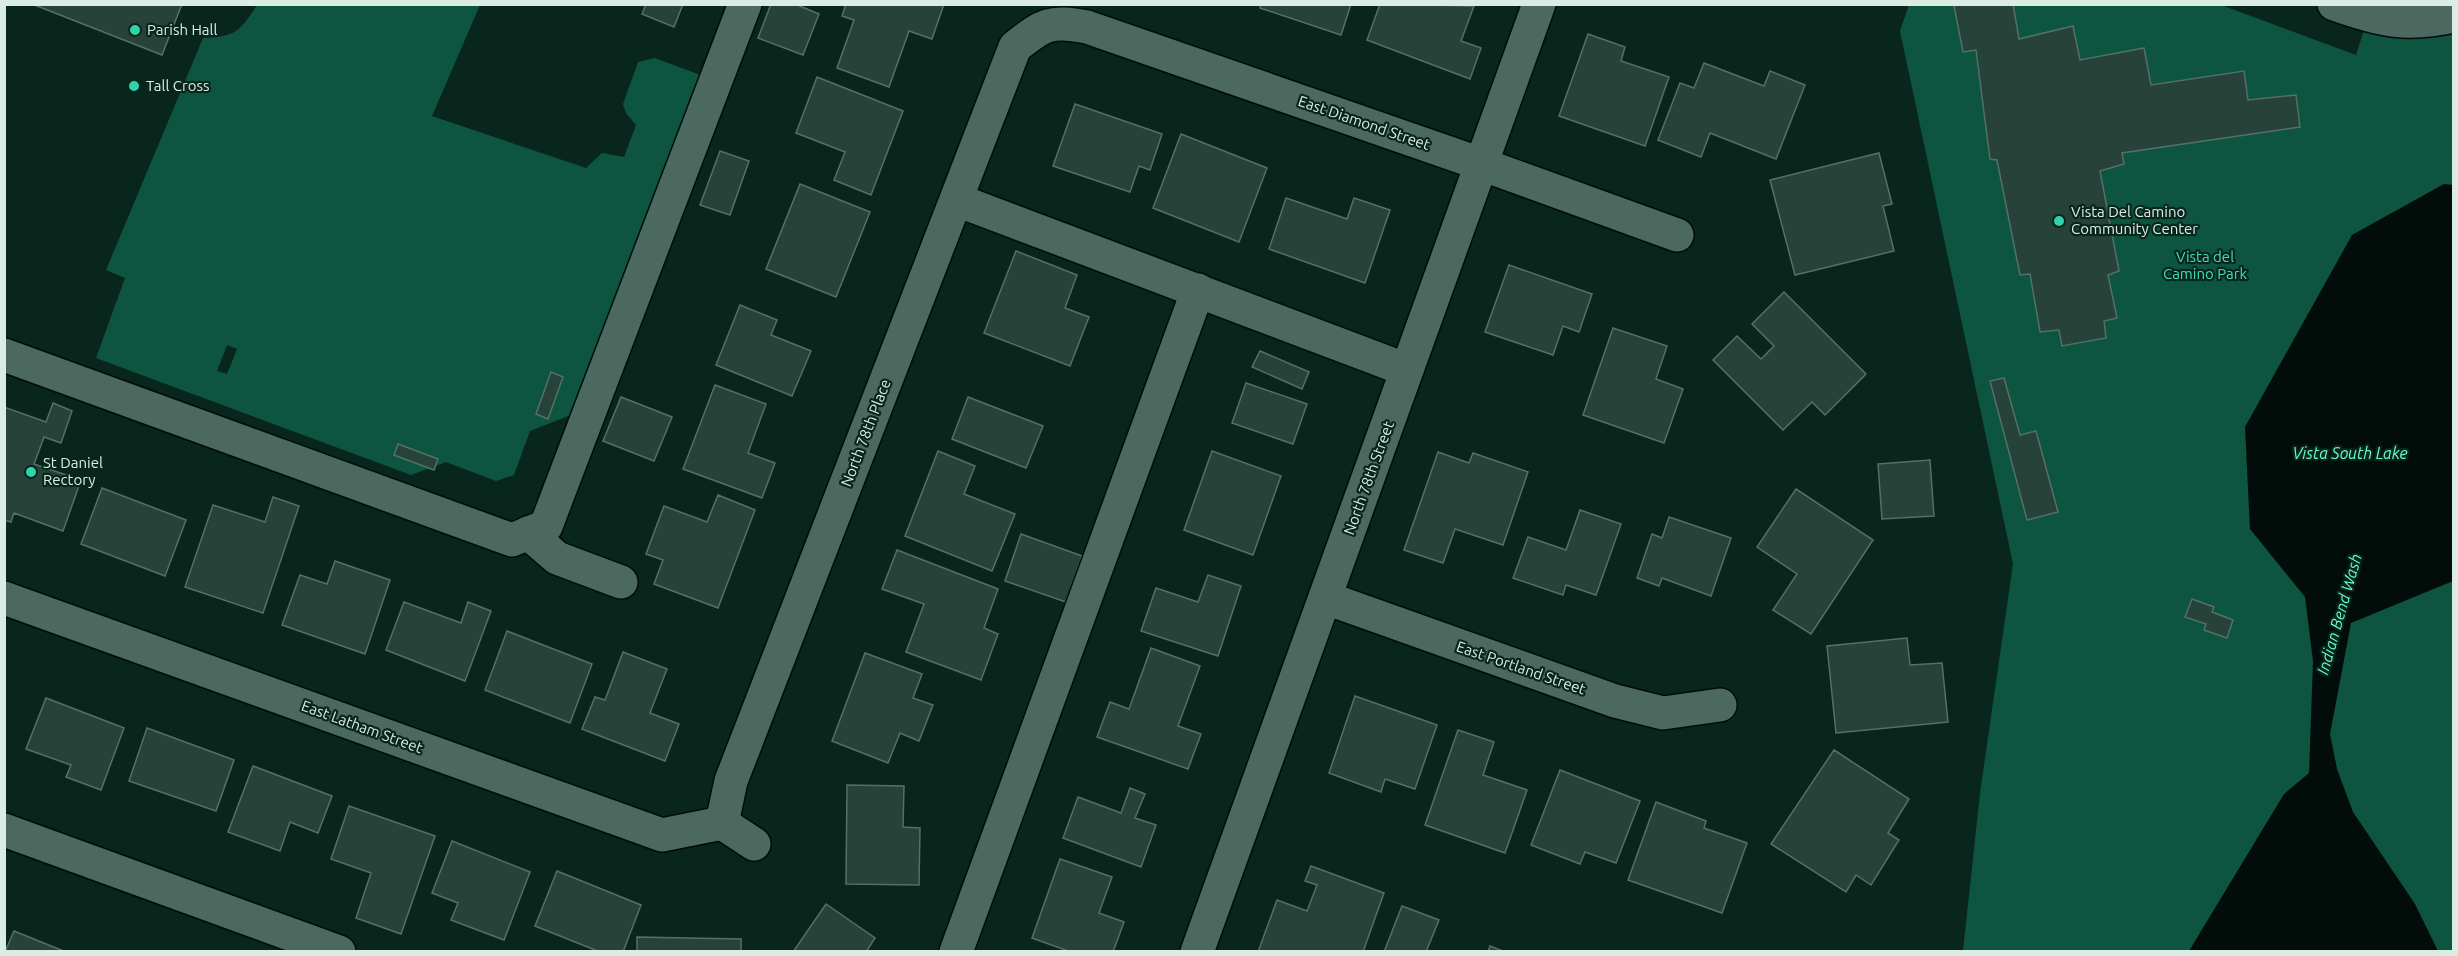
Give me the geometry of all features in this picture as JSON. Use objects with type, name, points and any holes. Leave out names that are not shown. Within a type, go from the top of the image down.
[{"type":"street","points":[[4,355],[512,540],[546,526],[745,4]]},
{"type":"street","name":"North 78th Street","points":[[1197,951],[1539,4]]},
{"type":"street","points":[[2334,4],[2391,22],[2428,22],[2454,16]]},
{"type":"street","name":"East Diamond Street","points":[[1049,23],[1068,23],[1087,27],[1677,235]]},
{"type":"street","name":"North 78th Place","points":[[723,823],[731,781],[1015,47],[1049,23]]},
{"type":"street","points":[[957,200],[1407,370]]},
{"type":"street","points":[[956,951],[1198,290]]},
{"type":"street","points":[[528,533],[557,558],[621,582]]},
{"type":"street","name":"East Latham Street","points":[[4,598],[662,835],[723,823]]},
{"type":"street","name":"East Portland Street","points":[[1326,598],[1615,701],[1663,713],[1720,705]]},
{"type":"street","points":[[723,823],[754,844]]},
{"type":"street","points":[[4,830],[339,951]]},
{"type":"green space","points":[[257,5],[480,5],[432,116],[586,168],[602,153],[624,157],[636,125],[626,113],[623,104],[638,62],[655,58],[703,76],[571,415],[530,431],[514,475],[496,481],[446,462],[411,475],[96,358],[125,278],[106,270],[203,38],[223,36],[236,31]],"holes":[[[227,345],[237,349],[227,374],[217,371]]]},
{"type":"green space","name":"Vista del Camino Park","points":[[1909,5],[2221,5],[2356,55],[2372,5],[2453,5],[2453,951],[1963,951],[1980,793],[2013,564],[1900,31]]},
{"type":"water","name":"Vista South Lake","points":[[2444,184],[2454,185],[2453,581],[2351,623],[2330,734],[2337,769],[2353,812],[2415,904],[2438,951],[2189,951],[2284,794],[2309,773],[2313,661],[2305,597],[2250,529],[2245,427],[2352,235]]},
{"type":"building","name":"Parish Hall","points":[[32,4],[182,4],[162,55]]},
{"type":"building","points":[[646,4],[683,4],[674,27],[642,14]]},
{"type":"building","points":[[771,4],[795,4],[819,14],[803,55],[758,38]]},
{"type":"building","points":[[846,4],[944,4],[932,39],[909,31],[889,87],[837,68],[854,20],[842,16]]},
{"type":"building","points":[[1261,4],[1351,4],[1341,35],[1260,8]]},
{"type":"building","points":[[1380,4],[1474,6],[1461,41],[1481,48],[1470,79],[1367,40]]},
{"type":"building","name":"Vista Del Camino Community Center","points":[[2013,4],[2019,39],[2073,26],[2080,60],[2144,48],[2151,85],[2244,71],[2248,100],[2296,95],[2300,127],[2122,153],[2124,164],[2100,171],[2119,271],[2108,275],[2117,318],[2104,321],[2106,338],[2062,346],[2059,330],[2040,332],[2030,274],[2020,275],[1997,160],[1990,159],[1976,50],[1963,52],[1954,6]]},
{"type":"building","points":[[1588,34],[1625,47],[1621,61],[1669,77],[1645,146],[1559,116]]},
{"type":"building","points":[[1704,63],[1764,86],[1770,71],[1805,85],[1776,159],[1710,133],[1701,157],[1658,140],[1680,83],[1694,88]]},
{"type":"building","points":[[817,77],[903,111],[871,195],[834,180],[845,152],[796,133]]},
{"type":"building","points":[[1075,104],[1162,134],[1150,170],[1139,166],[1130,192],[1053,166]]},
{"type":"building","points":[[1181,134],[1267,168],[1239,242],[1153,208]]},
{"type":"building","points":[[720,151],[749,161],[730,215],[700,205]]},
{"type":"building","points":[[1879,153],[1892,204],[1883,206],[1894,251],[1795,275],[1770,180]]},
{"type":"building","points":[[800,184],[870,212],[836,297],[766,269]]},
{"type":"building","points":[[1286,198],[1347,219],[1354,198],[1390,210],[1365,283],[1269,249]]},
{"type":"building","points":[[1016,251],[1077,275],[1065,308],[1089,317],[1070,366],[984,333]]},
{"type":"building","points":[[1509,265],[1592,294],[1579,332],[1563,326],[1553,355],[1485,332]]},
{"type":"building","points":[[1784,292],[1866,374],[1825,415],[1812,402],[1783,430],[1713,360],[1737,336],[1761,359],[1774,346],[1752,324]]},
{"type":"building","points":[[740,305],[777,320],[771,335],[811,351],[792,396],[716,365]]},
{"type":"building","points":[[1613,328],[1667,346],[1656,379],[1683,389],[1664,443],[1583,415]]},
{"type":"building","points":[[1260,351],[1309,372],[1302,389],[1252,367]]},
{"type":"building","points":[[551,372],[563,377],[548,419],[536,414]]},
{"type":"building","points":[[2004,378],[2020,435],[2036,431],[2058,512],[2027,520],[1990,381]]},
{"type":"building","points":[[1246,383],[1307,404],[1293,444],[1232,423]]},
{"type":"building","points":[[715,385],[766,404],[748,453],[775,463],[762,498],[683,469]]},
{"type":"building","points":[[621,397],[672,417],[654,461],[603,441]]},
{"type":"building","points":[[968,397],[1043,426],[1026,468],[952,439]]},
{"type":"building","name":"St Daniel Rectory","points":[[53,403],[72,411],[61,443],[44,437],[34,464],[81,480],[63,531],[14,513],[11,522],[4,520],[4,407],[46,422]]},
{"type":"building","points":[[398,444],[438,459],[434,470],[394,455]]},
{"type":"building","points":[[938,451],[975,466],[964,494],[1015,514],[992,571],[905,536]]},
{"type":"building","points":[[1212,451],[1281,476],[1253,555],[1184,530]]},
{"type":"building","points":[[1438,452],[1469,463],[1473,453],[1528,472],[1503,545],[1455,529],[1443,563],[1404,550]]},
{"type":"building","points":[[1930,460],[1934,516],[1882,519],[1878,464]]},
{"type":"building","points":[[102,488],[186,520],[165,576],[81,544]]},
{"type":"building","points":[[1796,489],[1873,540],[1811,634],[1773,610],[1797,574],[1757,547]]},
{"type":"building","points":[[718,495],[755,510],[718,608],[654,584],[663,560],[646,554],[664,506],[707,522]]},
{"type":"building","points":[[273,497],[299,506],[263,613],[185,587],[213,505],[265,522]]},
{"type":"building","points":[[1580,510],[1621,524],[1596,595],[1566,585],[1563,595],[1513,578],[1528,537],[1566,550]]},
{"type":"building","points":[[1669,517],[1731,538],[1711,596],[1662,578],[1659,586],[1637,578],[1652,534],[1662,538]]},
{"type":"building","points":[[1021,534],[1082,556],[1066,602],[1005,581]]},
{"type":"building","points":[[897,550],[998,589],[984,628],[998,634],[981,680],[906,652],[924,604],[882,589]]},
{"type":"building","points":[[335,561],[390,580],[365,654],[282,625],[300,575],[327,584]]},
{"type":"building","points":[[1208,575],[1241,586],[1218,656],[1141,631],[1156,588],[1198,602]]},
{"type":"building","points":[[2192,599],[2214,607],[2212,612],[2233,620],[2227,638],[2204,630],[2206,624],[2185,617]]},
{"type":"building","points":[[404,602],[461,623],[468,602],[491,611],[465,681],[386,650]]},
{"type":"building","points":[[507,631],[592,664],[570,723],[485,690]]},
{"type":"building","points":[[1907,638],[1910,665],[1942,663],[1948,722],[1836,733],[1827,646]]},
{"type":"building","points":[[1151,648],[1200,666],[1178,726],[1201,734],[1188,769],[1097,737],[1110,702],[1129,709]]},
{"type":"building","points":[[623,652],[667,669],[650,713],[679,724],[665,761],[582,729],[595,697],[605,700]]},
{"type":"building","points":[[865,653],[922,674],[913,698],[933,705],[919,741],[900,733],[888,763],[832,741]]},
{"type":"building","points":[[1355,696],[1437,725],[1415,789],[1385,779],[1381,792],[1329,773]]},
{"type":"building","points":[[46,698],[124,728],[101,790],[66,777],[71,765],[26,749]]},
{"type":"building","points":[[147,728],[234,760],[216,811],[129,781]]},
{"type":"building","points":[[1458,730],[1494,742],[1483,775],[1527,790],[1505,853],[1425,825]]},
{"type":"building","points":[[1834,750],[1909,799],[1888,833],[1899,840],[1871,885],[1856,875],[1846,892],[1771,844]]},
{"type":"building","points":[[253,766],[332,796],[318,833],[290,822],[280,851],[228,832]]},
{"type":"building","points":[[1560,770],[1640,801],[1616,863],[1585,852],[1580,864],[1531,845]]},
{"type":"building","points":[[847,785],[904,786],[903,827],[920,828],[919,885],[846,884]]},
{"type":"building","points":[[1130,788],[1145,794],[1135,818],[1156,825],[1141,867],[1063,838],[1078,797],[1121,813]]},
{"type":"building","points":[[1656,802],[1706,821],[1704,828],[1747,843],[1722,913],[1628,880]]},
{"type":"building","points":[[349,806],[435,836],[401,934],[356,918],[371,873],[331,859]]},
{"type":"building","points":[[452,841],[530,872],[504,940],[451,920],[458,903],[432,893]]},
{"type":"building","points":[[1060,859],[1112,877],[1099,913],[1124,922],[1113,952],[1071,952],[1032,938]]},
{"type":"building","points":[[1311,866],[1384,893],[1363,952],[1258,952],[1277,900],[1307,911],[1317,885],[1305,881]]},
{"type":"building","points":[[557,871],[641,905],[623,952],[600,952],[535,926]]},
{"type":"building","points":[[826,904],[875,938],[866,952],[793,952]]},
{"type":"building","points":[[1402,906],[1439,920],[1426,952],[1384,952]]},
{"type":"building","points":[[14,931],[66,952],[5,952]]},
{"type":"building","points":[[637,937],[741,939],[741,952],[637,952]]},
{"type":"building","points":[[1490,946],[1505,952],[1488,952]]},
{"type":"place","name":"Parish Hall","points":[[135,30]]},
{"type":"place","name":"Tall Cross","points":[[134,86]]},
{"type":"place","name":"Vista Del Camino Community Center","points":[[2059,221]]},
{"type":"place","name":"St Daniel Rectory","points":[[31,472]]},
{"type":"water label","name":"Indian Bend Wash","points":[[2339,614]]}]
